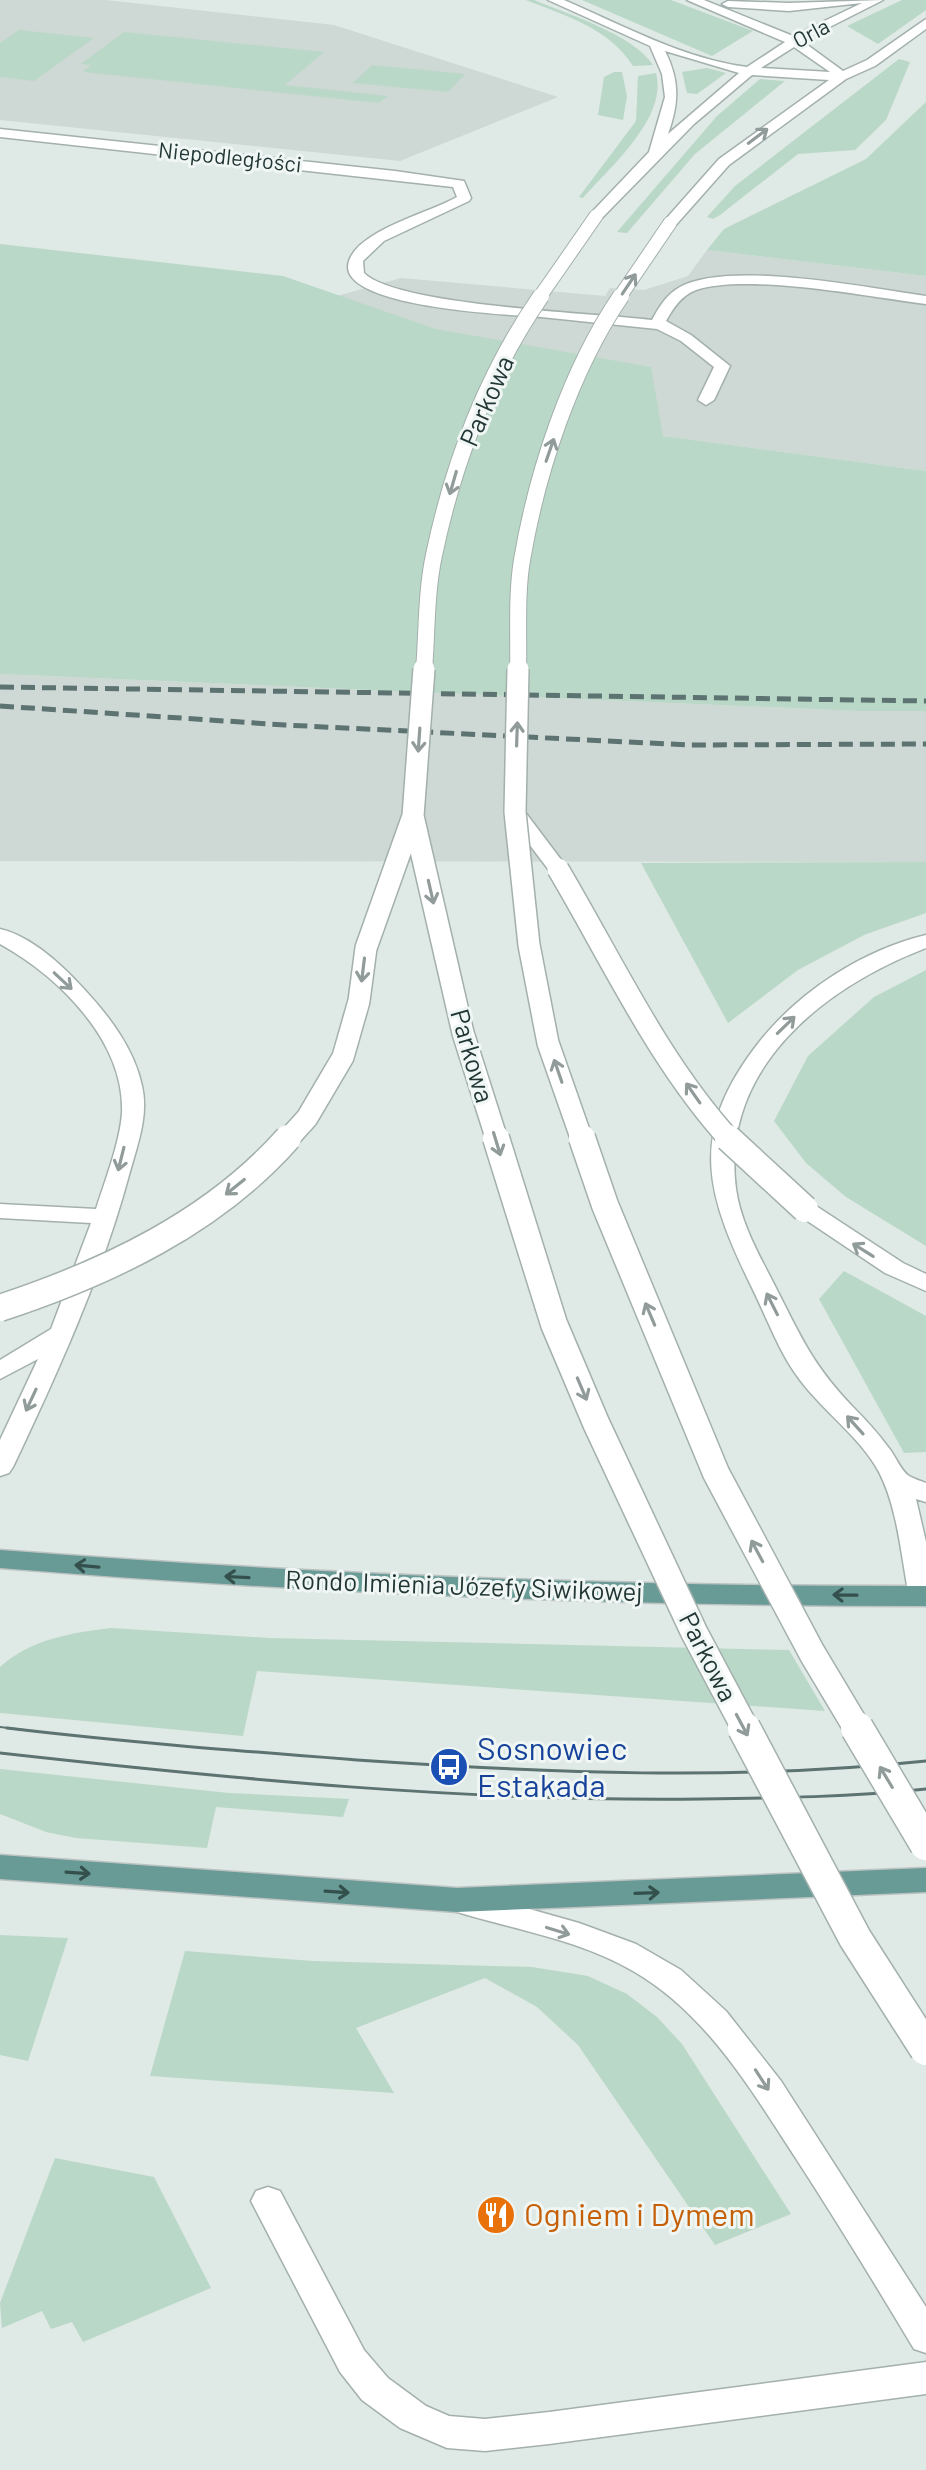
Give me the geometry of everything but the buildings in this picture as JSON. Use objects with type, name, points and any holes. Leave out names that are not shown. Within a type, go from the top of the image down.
[{"type":"main road","name":"Rondo Imienia Józefy Siwikowej","points":[[0,1559],[165,1573],[427,1587],[925,1597]]},
{"type":"main road","points":[[0,1867],[457,1900],[926,1880]]},
{"type":"street","points":[[695,0],[789,7],[861,0]]},
{"type":"street","points":[[695,0],[795,40],[821,56],[842,76]]},
{"type":"street","name":"Orla","points":[[747,72],[795,40],[877,0]]},
{"type":"street","points":[[561,2],[655,44],[747,72],[842,76]]},
{"type":"street","name":"Orla","points":[[842,76],[871,63],[926,23]]},
{"type":"street","points":[[655,44],[668,69],[674,92],[655,152]]},
{"type":"street","name":"Parkowa","points":[[747,72],[655,152],[596,216],[536,303],[490,384],[455,474],[433,558],[413,816],[463,1033],[560,1338],[596,1423],[694,1632],[855,1938],[926,2049]]},
{"type":"street","points":[[842,76],[724,162],[670,223],[611,310],[566,402],[541,474],[521,563],[515,812],[529,945],[548,1043],[605,1205],[716,1473],[812,1653],[926,1844]]},
{"type":"street","name":"Niepodległości","points":[[0,133],[459,184],[464,198],[448,208],[394,229],[357,257],[354,267],[357,275],[371,285],[431,302],[660,325]]},
{"type":"street","points":[[706,400],[722,366],[686,338],[660,325],[659,321],[676,296],[692,287],[716,282],[775,284],[926,300]]},
{"type":"street","points":[[515,812],[558,869],[682,1077],[710,1117],[768,1177],[805,1209],[869,1253],[926,1283]]},
{"type":"street","points":[[0,1308],[96,1270],[157,1240],[231,1190],[293,1135],[333,1077],[343,1054],[360,994],[366,949],[413,816]]},
{"type":"street","points":[[0,935],[44,963],[67,984],[122,1055],[133,1111],[107,1217],[61,1334],[0,1467]]},
{"type":"street","points":[[925,1597],[897,1481],[864,1435],[808,1374],[734,1223],[724,1188],[722,1152],[726,1118],[754,1064],[777,1033],[810,1002],[840,981],[875,961],[926,941]]},
{"type":"street","points":[[0,1211],[107,1217]]},
{"type":"street","points":[[0,1371],[61,1334]]},
{"type":"street","points":[[897,1481],[926,1493]]},
{"type":"street","points":[[457,1900],[599,1943],[643,1961],[702,2003],[746,2056],[858,2225],[926,2338]]},
{"type":"street","points":[[268,2201],[352,2361],[375,2389],[413,2417],[447,2432],[485,2435],[549,2428],[926,2378]]},
{"type":"shaded area","points":[[0,0],[106,0],[334,25],[558,97],[400,161],[0,120]]},
{"type":"shaded area","points":[[707,250],[926,276],[926,471],[663,436],[436,329],[337,296],[401,278],[605,296],[610,288],[644,290],[688,276]]},
{"type":"shaded area","points":[[0,674],[858,711],[926,711],[926,862],[0,861]]},
{"type":"green space","points":[[526,0],[534,0],[615,35],[631,44],[653,65],[633,66],[612,42],[599,33]]},
{"type":"green space","points":[[582,0],[671,0],[753,31],[712,56]]},
{"type":"green space","points":[[902,0],[926,0],[926,10],[878,44],[847,26]]},
{"type":"green space","points":[[19,30],[94,38],[34,81],[0,77],[0,43]]},
{"type":"green space","points":[[124,32],[324,52],[285,85],[388,96],[379,103],[83,72],[91,65],[81,64]]},
{"type":"green space","points":[[899,59],[910,62],[886,120],[855,150],[798,154],[720,215],[713,219],[707,217],[735,186]]},
{"type":"green space","points":[[372,65],[465,74],[448,92],[353,83]]},
{"type":"green space","points":[[707,68],[726,73],[697,94],[687,93],[682,72]]},
{"type":"green space","points":[[622,72],[627,96],[623,120],[598,115],[604,77]]},
{"type":"green space","points":[[656,73],[657,90],[645,124],[607,172],[583,198],[579,197],[636,121],[638,76]]},
{"type":"green space","points":[[760,79],[785,81],[695,154],[627,233],[617,232],[717,116]]},
{"type":"green space","points":[[926,102],[926,276],[707,250],[724,229],[866,159]]},
{"type":"green space","points":[[0,244],[283,276],[436,329],[651,367],[663,436],[926,471],[926,711],[858,711],[0,674]]},
{"type":"green space","points":[[926,862],[926,913],[864,935],[798,970],[728,1023],[641,863]]},
{"type":"green space","points":[[926,970],[926,1246],[846,1197],[806,1163],[774,1121],[808,1056],[874,997]]},
{"type":"green space","points":[[844,1271],[926,1316],[926,1452],[904,1453],[819,1299]]},
{"type":"green space","points":[[111,1628],[269,1638],[789,1650],[825,1711],[257,1671],[243,1736],[0,1713],[0,1667],[12,1657],[52,1639]]},
{"type":"green space","points":[[0,1769],[229,1793],[349,1799],[343,1817],[216,1807],[207,1848],[76,1838],[46,1832],[0,1814]]},
{"type":"green space","points":[[0,1935],[68,1938],[28,2061],[0,2055]]},
{"type":"green space","points":[[185,1951],[313,1961],[532,1967],[588,1976],[627,1994],[657,2017],[682,2044],[791,2214],[715,2245],[578,2045],[537,2007],[485,1978],[356,2028],[394,2093],[150,2076]]},
{"type":"green space","points":[[55,2158],[154,2177],[211,2288],[83,2342],[72,2322],[51,2329],[42,2311],[2,2328],[0,2303]]},
{"type":"tram line","points":[[0,1727],[14,1729]]},
{"type":"tram line","points":[[7,1728],[14,1729]]},
{"type":"tram line","points":[[14,1729],[357,1760],[571,1771],[713,1773],[926,1761]]},
{"type":"tram line","points":[[14,1729],[24,1730]]},
{"type":"tram line","points":[[0,1753],[263,1780],[526,1797],[758,1798],[926,1789]]},
{"type":"railway","points":[[0,687],[926,701]]},
{"type":"railway","points":[[0,706],[285,725],[689,745],[926,744]]},
{"type":"place","name":"Sosnowiec Estakada","points":[[449,1767]]},
{"type":"place","name":"Ogniem i Dymem","points":[[496,2215]]}]
